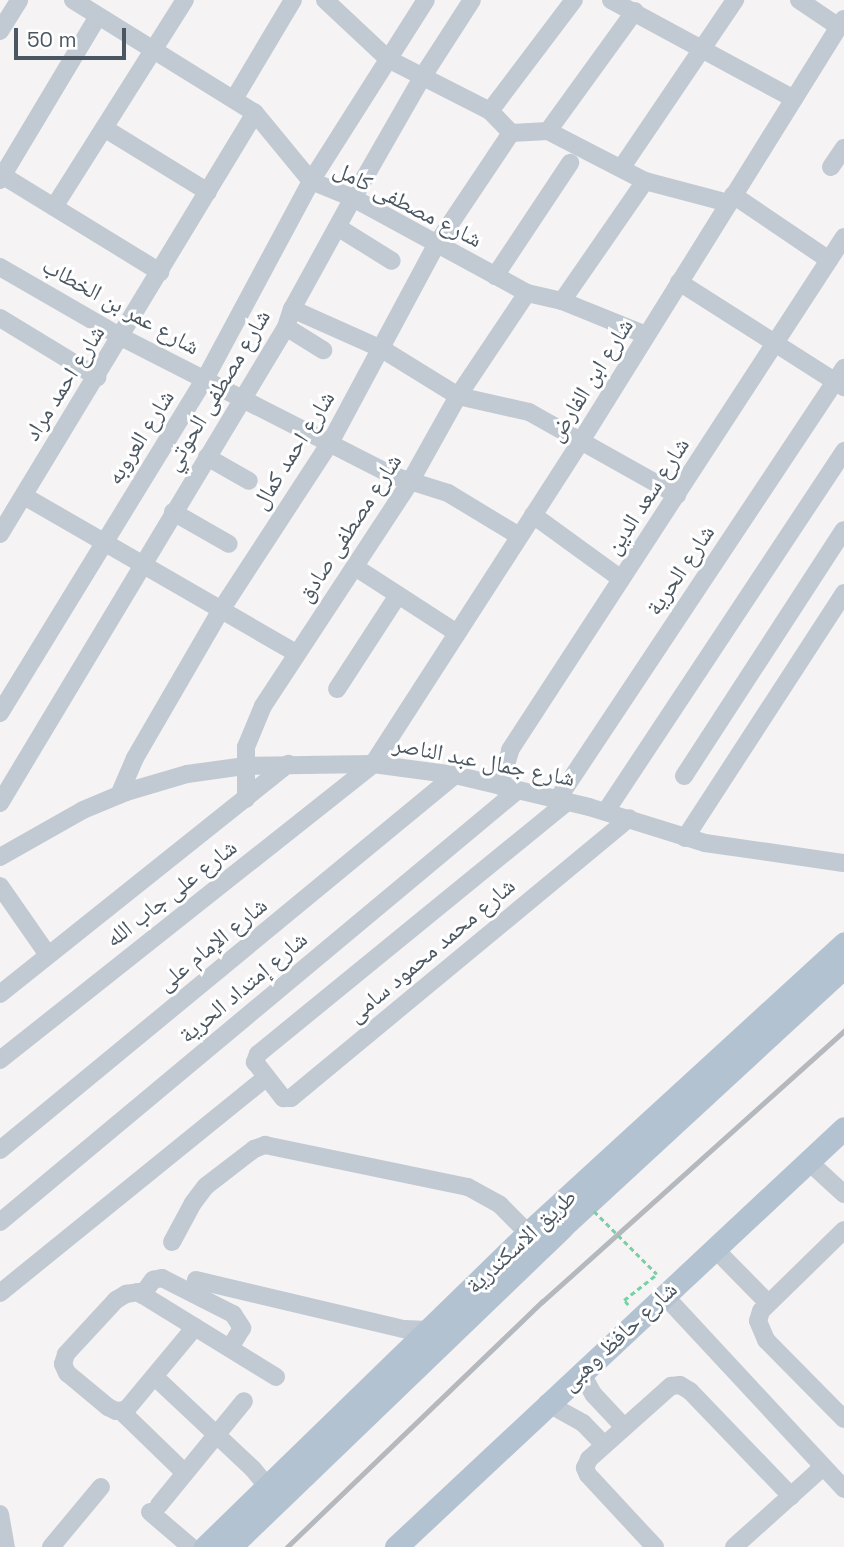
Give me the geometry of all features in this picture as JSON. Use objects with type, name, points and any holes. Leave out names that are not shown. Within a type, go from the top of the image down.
[{"type":"main road","name":"طريق الاسكندرية","points":[[459,1314],[528,1233],[844,943]]},
{"type":"main road","name":"طريق الاسكندرية","points":[[230,1547],[274,1495],[459,1314],[562,1227],[844,967]]},
{"type":"main road","name":"شارع حافظ وهبى","points":[[396,1547],[581,1372],[661,1284],[714,1248],[844,1128]]},
{"type":"main road","name":"طريق الاسكندرية","points":[[205,1547],[274,1495]]},
{"type":"street","points":[[0,31],[19,0]]},
{"type":"street","name":"شارع مصطفى كامل","points":[[72,0],[255,113],[311,181],[353,198],[527,293],[562,300],[646,335]]},
{"type":"street","points":[[54,207],[186,0]]},
{"type":"street","points":[[234,100],[293,0]]},
{"type":"street","points":[[325,0],[388,59],[490,111],[511,133],[548,131],[645,181],[731,199],[829,260]]},
{"type":"street","name":"شارع العروبه","points":[[0,713],[205,379],[311,181],[426,0]]},
{"type":"street","name":"شارع مصطفى الحوتي","points":[[0,803],[286,327],[292,309],[339,228],[353,198],[423,76],[472,0]]},
{"type":"street","points":[[490,111],[574,0]]},
{"type":"street","points":[[611,0],[794,99]]},
{"type":"street","points":[[622,167],[735,0]]},
{"type":"street","points":[[799,0],[841,23]]},
{"type":"street","points":[[548,131],[635,11]]},
{"type":"street","points":[[98,16],[1,176],[160,272]]},
{"type":"street","name":"شارع ابن الفارض","points":[[373,764],[581,441],[841,23]]},
{"type":"street","name":"شارع احمد مراد","points":[[0,534],[255,113]]},
{"type":"street","points":[[104,128],[208,192]]},
{"type":"street","name":"شارع احمد كمال","points":[[119,795],[135,758],[222,610],[331,441],[436,245],[511,133]]},
{"type":"street","points":[[831,167],[844,148]]},
{"type":"street","points":[[495,276],[570,163]]},
{"type":"street","points":[[562,300],[645,181]]},
{"type":"street","points":[[339,228],[392,261]]},
{"type":"street","name":"شارع سعد الدين","points":[[500,786],[510,750],[844,237]]},
{"type":"street","name":"شارع عمر بن الخطاب","points":[[0,267],[121,337],[410,482],[433,486],[448,493],[520,536]]},
{"type":"street","points":[[679,282],[775,344],[841,379]]},
{"type":"street","name":"شارع مصطفى صادق","points":[[246,799],[245,766],[251,729],[296,653],[410,482],[458,396],[527,293]]},
{"type":"street","points":[[292,309],[382,349],[458,396],[529,412],[677,495]]},
{"type":"street","points":[[3,326],[97,377]]},
{"type":"street","points":[[286,327],[323,350]]},
{"type":"street","name":"شارع الحرية","points":[[267,1077],[255,1062],[258,1054],[562,801],[841,379]]},
{"type":"street","points":[[606,811],[844,451]]},
{"type":"street","points":[[207,457],[248,481]]},
{"type":"street","points":[[24,496],[296,653]]},
{"type":"street","points":[[173,512],[229,544]]},
{"type":"street","points":[[533,514],[621,579]]},
{"type":"street","points":[[684,776],[844,530]]},
{"type":"street","points":[[355,567],[457,633]]},
{"type":"street","points":[[685,838],[844,593]]},
{"type":"street","points":[[337,689],[398,595]]},
{"type":"street","points":[[0,994],[288,764]]},
{"type":"street","name":"شارع جمال عبد الناصر","points":[[0,857],[83,810],[119,795],[187,774],[245,766],[373,764],[455,775],[606,811],[685,838],[844,863]]},
{"type":"street","name":"شارع على جاب الله","points":[[0,1060],[373,764]]},
{"type":"street","name":"شارع الإمام على","points":[[0,1150],[455,775]]},
{"type":"street","name":"شارع إمتداد الحرية","points":[[0,1222],[518,790]]},
{"type":"street","name":"شارع محمد محمود سامى","points":[[267,1077],[283,1098],[291,1098],[629,818]]},
{"type":"street","points":[[0,886],[48,955]]},
{"type":"street","points":[[0,1293],[267,1077]]},
{"type":"street","points":[[172,1242],[193,1203],[206,1186],[254,1149],[265,1145],[468,1187],[490,1198],[528,1233]]},
{"type":"street","points":[[808,1161],[844,1194]]},
{"type":"street","points":[[844,1230],[768,1303],[758,1321],[759,1332],[844,1419]]},
{"type":"street","points":[[714,1248],[768,1303]]},
{"type":"street","points":[[142,1294],[153,1280],[162,1278],[233,1314],[242,1328],[230,1348]]},
{"type":"street","points":[[195,1280],[436,1336]]},
{"type":"street","points":[[661,1284],[844,1489]]},
{"type":"street","points":[[185,1473],[121,1411],[108,1407],[67,1373],[64,1359],[121,1296],[132,1292],[142,1294],[276,1377]]},
{"type":"street","points":[[121,1411],[134,1404],[195,1327]]},
{"type":"street","points":[[581,1372],[594,1395],[624,1427]]},
{"type":"street","points":[[155,1377],[253,1469],[274,1495]]},
{"type":"street","points":[[655,1547],[586,1472],[586,1463],[667,1388],[675,1385],[685,1387],[791,1496]]},
{"type":"street","points":[[191,1547],[154,1508],[244,1401]]},
{"type":"street","points":[[547,1403],[583,1423],[604,1445]]},
{"type":"street","points":[[734,1547],[822,1467]]},
{"type":"street","points":[[51,1547],[101,1487]]},
{"type":"street","points":[[0,1514],[6,1547]]},
{"type":"path","points":[[594,1211],[661,1284],[624,1300]]},
{"type":"railway","points":[[287,1547],[542,1302],[844,1031]]}]
